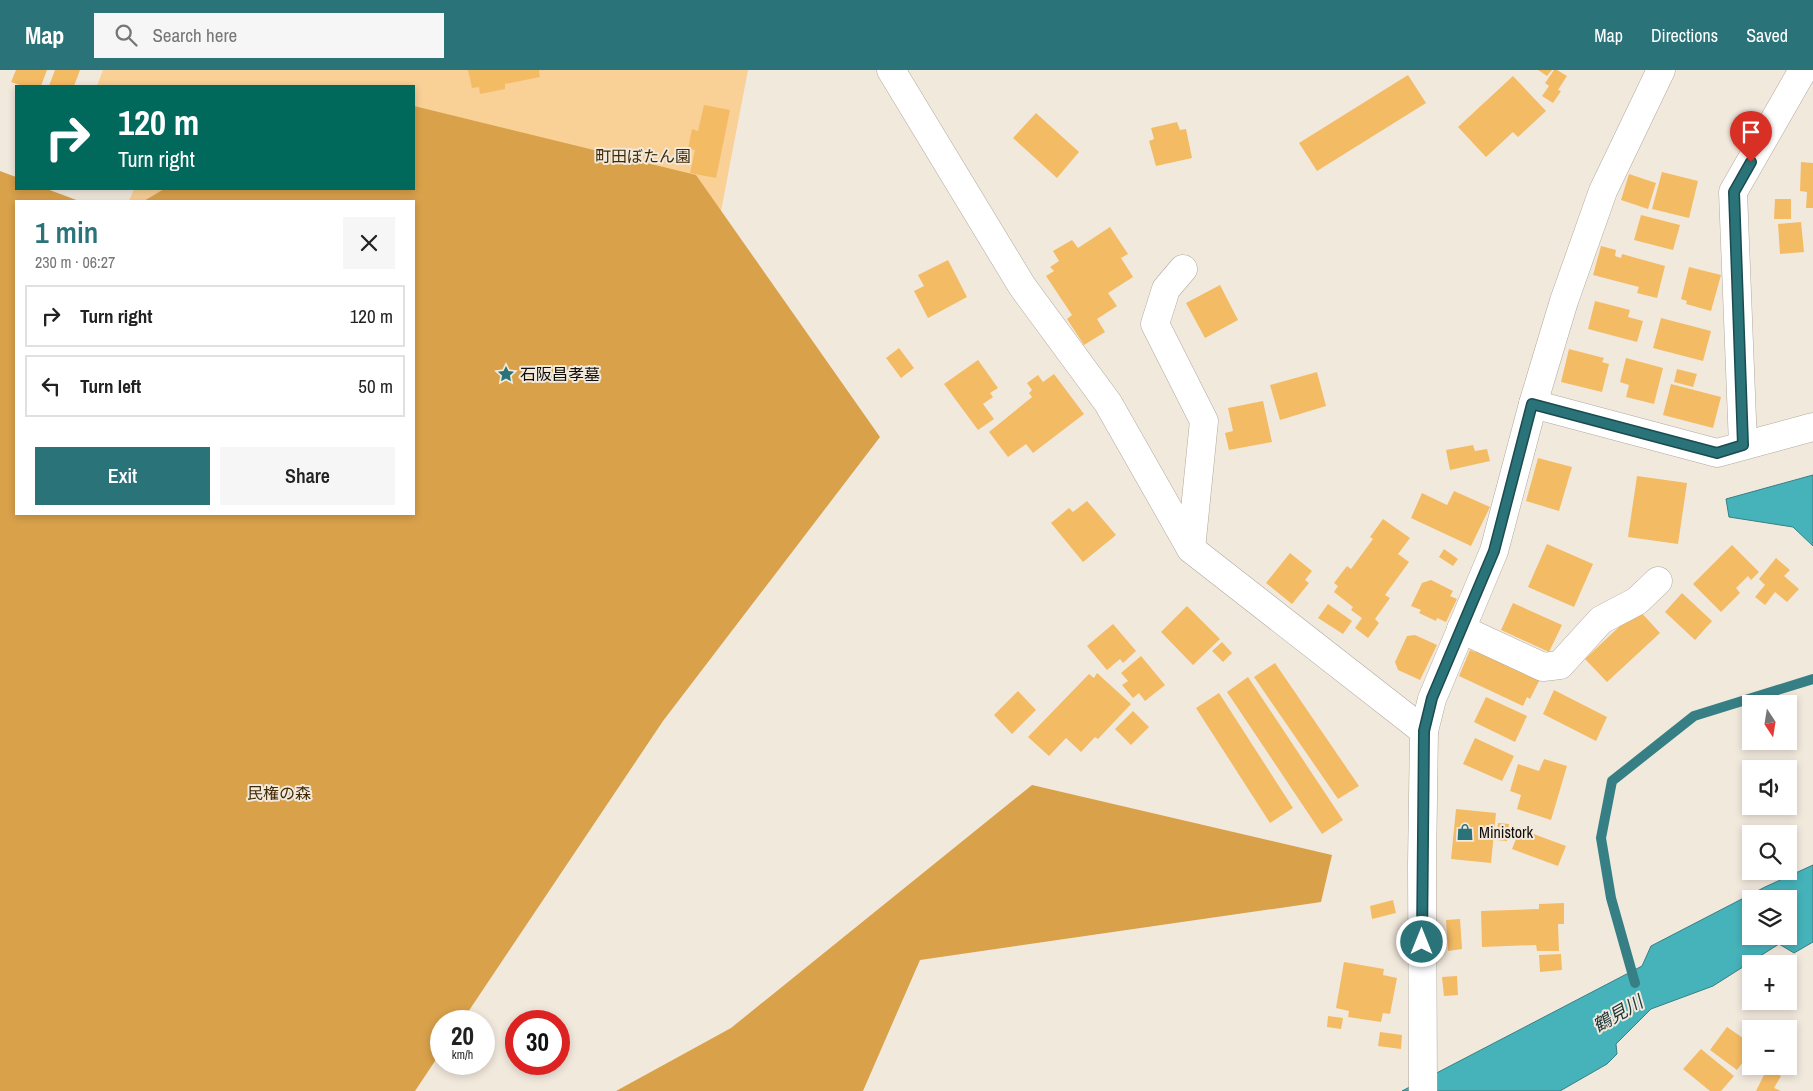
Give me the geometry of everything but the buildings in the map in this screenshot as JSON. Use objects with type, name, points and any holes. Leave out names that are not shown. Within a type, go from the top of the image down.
[{"type":"street","points":[[891,70],[1022,286],[1108,403],[1191,549],[1424,731]]},
{"type":"street","points":[[1423,1079],[1422,865],[1424,731],[1432,698],[1494,551],[1532,404],[1564,302],[1603,192],[1661,70]]},
{"type":"street","points":[[1743,445],[1734,192],[1803,70]]},
{"type":"street","points":[[1183,269],[1166,289],[1155,324],[1204,421],[1191,549]]},
{"type":"street","points":[[1532,404],[1717,453],[1813,426]]},
{"type":"street","points":[[1461,629],[1543,667],[1560,665],[1601,620],[1637,601],[1658,580]]},
{"type":"green space","name":"町田ぼたん園","points":[[103,70],[748,70],[712,258],[410,194],[408,200],[129,200],[134,190],[415,190],[415,85],[97,85]]},
{"type":"green space","name":"民権の森","points":[[415,106],[696,175],[880,437],[663,721],[469,1010],[430,1010],[430,1068],[415,1091],[0,1091],[0,171],[15,177],[15,190],[50,190],[76,200],[15,200],[15,515],[415,515],[415,200],[146,200],[162,190],[415,190]]},
{"type":"green space","points":[[1032,785],[1332,855],[1321,902],[920,960],[863,1091],[616,1091],[731,1028]]},
{"type":"water","points":[[1813,475],[1813,546],[1793,527],[1729,517],[1726,499]]},
{"type":"water","points":[[1813,865],[1813,942],[1794,953],[1781,945],[1797,945],[1797,890],[1759,890],[1780,880],[1797,880],[1797,872]]},
{"type":"water","name":"鶴見川","points":[[1742,899],[1742,945],[1777,945],[1762,955],[1742,955],[1742,968],[1713,986],[1651,1009],[1616,1044],[1617,1054],[1607,1064],[1560,1091],[1402,1091],[1642,966],[1651,946]]},
{"type":"waterway","name":"鶴見川","points":[[1635,983],[1611,898],[1601,838],[1612,781],[1694,716],[1813,679]]},
{"type":"place","name":"石阪昌孝墓","points":[[506,374]]},
{"type":"place","name":"Ministork","points":[[1465,832]]},
{"type":"route","points":[[1422,942],[1424,731],[1432,698],[1494,551],[1532,404],[1717,453],[1743,445],[1734,192],[1751,162]]}]
